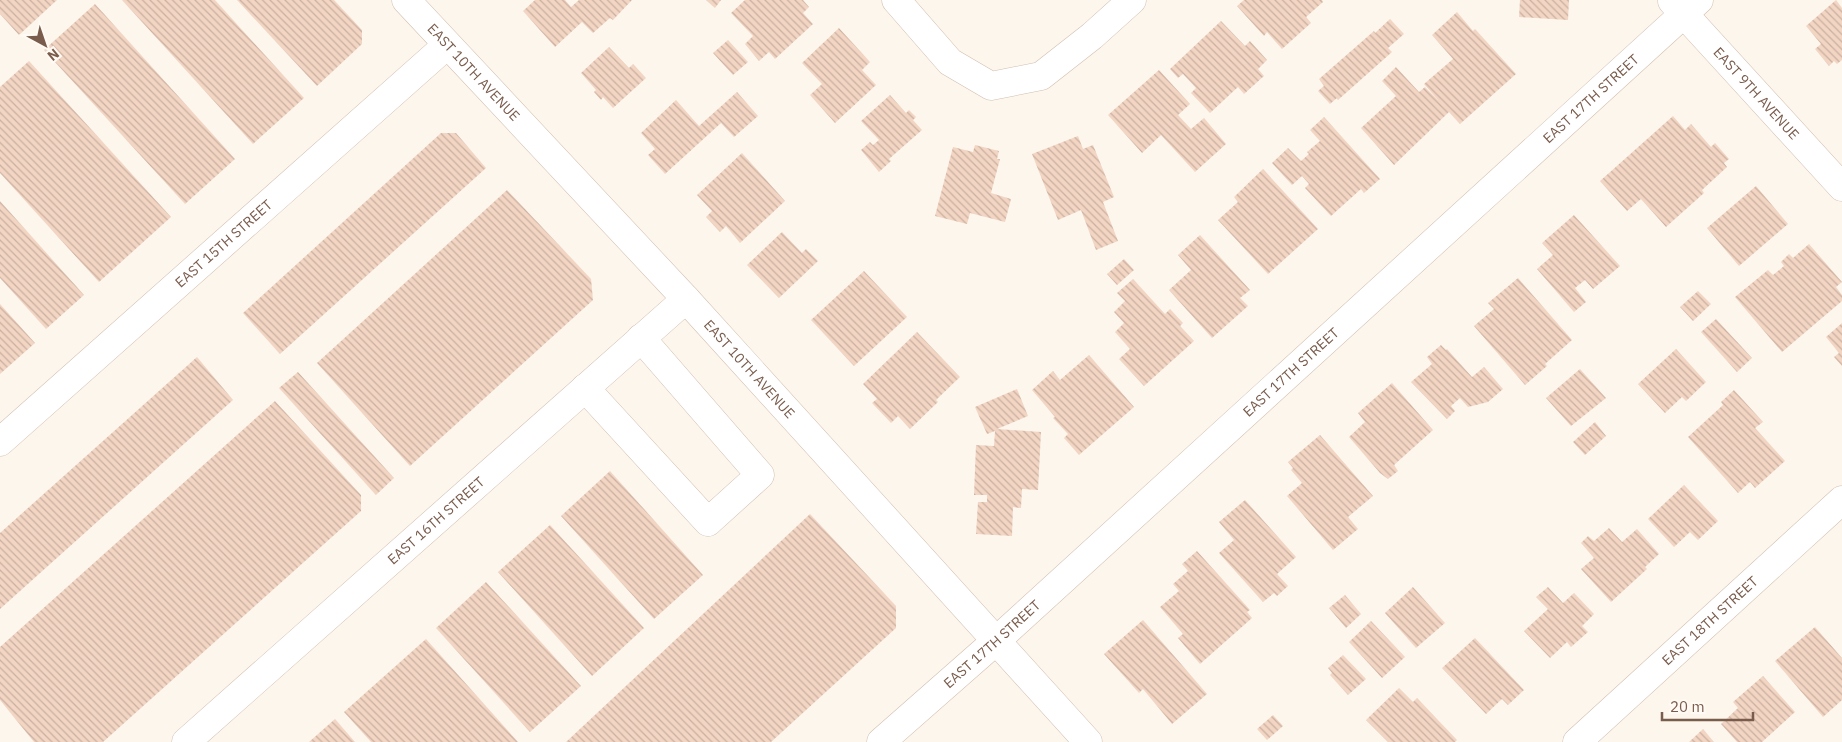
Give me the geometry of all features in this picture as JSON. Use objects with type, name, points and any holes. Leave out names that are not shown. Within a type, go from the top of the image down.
[{"type":"street","name":"EAST 10TH AVENUE","points":[[406,0],[686,299],[1088,742]]},
{"type":"street","points":[[896,0],[950,62],[991,86],[1041,76],[1092,36],[1132,0]]},
{"type":"street","name":"EAST 9TH AVENUE","points":[[1685,5],[1842,187]]},
{"type":"street","name":"EAST 17TH STREET","points":[[881,742],[997,640],[1685,5]]},
{"type":"street","name":"EAST 15TH STREET","points":[[0,442],[447,45]]},
{"type":"street","name":"EAST 16TH STREET","points":[[186,742],[686,299]]},
{"type":"street","points":[[584,388],[708,522],[760,475],[641,338]]},
{"type":"street","name":"EAST 18TH STREET","points":[[1577,742],[1842,500]]},
{"type":"building","points":[[0,0],[57,0],[19,35],[0,14]]},
{"type":"building","points":[[122,0],[215,0],[304,98],[253,144]]},
{"type":"building","points":[[237,0],[334,0],[362,30],[362,44],[317,86]]},
{"type":"building","points":[[535,0],[565,0],[571,7],[579,0],[632,0],[613,20],[610,18],[593,33],[582,22],[555,47],[523,11]]},
{"type":"building","points":[[706,0],[721,0],[715,8]]},
{"type":"building","points":[[745,0],[803,0],[809,7],[803,13],[813,24],[775,59],[769,52],[759,61],[745,44],[753,36],[731,13]]},
{"type":"building","points":[[1244,0],[1322,0],[1323,2],[1306,17],[1311,23],[1282,49],[1267,32],[1264,36],[1237,6]]},
{"type":"building","points":[[1520,0],[1569,0],[1568,20],[1519,17]]},
{"type":"building","points":[[1836,0],[1842,8],[1842,60],[1837,64],[1834,61],[1829,66],[1815,49],[1821,44],[1806,26]]},
{"type":"building","points":[[95,4],[235,159],[185,204],[44,50]]},
{"type":"building","points":[[1457,12],[1473,31],[1475,29],[1516,74],[1460,124],[1449,112],[1394,165],[1361,128],[1396,96],[1382,81],[1396,67],[1419,92],[1425,87],[1439,101],[1424,84],[1453,59],[1432,35]]},
{"type":"building","points":[[1390,19],[1404,34],[1388,48],[1392,52],[1338,100],[1337,98],[1330,104],[1318,91],[1324,86],[1319,79]]},
{"type":"building","points":[[1221,21],[1245,46],[1250,41],[1267,60],[1258,69],[1264,76],[1244,94],[1238,87],[1210,113],[1191,93],[1196,88],[1183,74],[1178,78],[1170,69]]},
{"type":"building","points":[[839,28],[870,62],[862,70],[876,85],[835,123],[810,95],[822,84],[802,63]]},
{"type":"building","points":[[728,40],[748,62],[733,75],[713,53]]},
{"type":"building","points":[[609,47],[629,68],[633,64],[646,78],[613,108],[603,97],[601,100],[594,92],[596,90],[581,73]]},
{"type":"building","points":[[29,61],[171,217],[99,282],[0,173],[0,87]]},
{"type":"building","points":[[1159,70],[1190,104],[1178,115],[1191,129],[1204,118],[1226,144],[1195,172],[1161,135],[1142,153],[1108,115]]},
{"type":"building","points":[[737,92],[758,116],[734,137],[721,123],[665,174],[648,155],[655,149],[641,133],[676,100],[699,126]]},
{"type":"building","points":[[890,95],[906,113],[909,110],[916,117],[913,120],[922,130],[889,159],[891,161],[879,172],[861,150],[870,142],[873,145],[879,140],[861,121]]},
{"type":"building","points":[[1673,116],[1685,130],[1691,124],[1711,147],[1715,143],[1729,159],[1724,163],[1727,167],[1702,190],[1704,193],[1666,227],[1641,199],[1627,211],[1600,181]]},
{"type":"building","points":[[1324,117],[1380,179],[1364,193],[1361,189],[1331,216],[1305,188],[1309,184],[1302,176],[1292,185],[1272,163],[1288,148],[1301,161],[1309,154],[1307,152],[1320,141],[1310,130]]},
{"type":"building","points":[[441,133],[456,133],[486,168],[280,354],[243,313]]},
{"type":"building","points":[[1078,136],[1083,149],[1093,145],[1114,197],[1103,202],[1118,241],[1096,250],[1081,210],[1058,220],[1032,154]]},
{"type":"building","points":[[975,145],[999,151],[997,159],[1000,159],[991,193],[1011,199],[1005,222],[970,213],[967,224],[935,216],[953,147],[973,152]]},
{"type":"building","points":[[742,153],[785,201],[740,243],[726,226],[720,232],[706,217],[712,211],[697,195]]},
{"type":"building","points":[[1263,169],[1318,229],[1268,274],[1218,220],[1238,202],[1234,197]]},
{"type":"building","points":[[1756,186],[1788,224],[1739,266],[1707,228]]},
{"type":"building","points":[[507,190],[591,279],[593,300],[410,466],[317,363]]},
{"type":"building","points":[[0,201],[84,295],[46,329],[0,278]]},
{"type":"building","points":[[1574,215],[1620,266],[1593,289],[1585,280],[1575,288],[1586,302],[1574,312],[1537,269],[1553,255],[1542,243]]},
{"type":"building","points":[[782,232],[802,253],[806,249],[818,261],[779,298],[747,265]]},
{"type":"building","points":[[1200,235],[1250,290],[1240,298],[1248,306],[1212,338],[1169,290],[1191,270],[1178,255]]},
{"type":"building","points":[[1809,244],[1842,282],[1836,287],[1842,295],[1842,301],[1782,352],[1735,297],[1768,270],[1773,275],[1784,266],[1781,262],[1789,254],[1793,258]]},
{"type":"building","points":[[1124,259],[1134,270],[1117,285],[1107,274]]},
{"type":"building","points":[[864,271],[907,317],[854,366],[811,320]]},
{"type":"building","points":[[1518,278],[1572,340],[1525,385],[1474,326],[1494,309],[1488,303]]},
{"type":"building","points":[[1133,279],[1165,314],[1170,309],[1183,323],[1180,326],[1194,341],[1144,386],[1119,359],[1130,349],[1115,332],[1124,323],[1114,312],[1125,301],[1117,293]]},
{"type":"building","points":[[1698,291],[1711,304],[1693,321],[1680,307]]},
{"type":"building","points":[[0,304],[35,343],[0,374]]},
{"type":"building","points":[[1716,319],[1752,358],[1737,372],[1701,332]]},
{"type":"building","points":[[1842,323],[1842,366],[1834,357],[1839,353],[1826,337]]},
{"type":"building","points":[[917,332],[960,377],[910,429],[898,416],[891,423],[872,403],[877,399],[863,384]]},
{"type":"building","points":[[1441,345],[1447,349],[1472,377],[1484,367],[1503,389],[1488,402],[1468,407],[1460,398],[1451,406],[1455,411],[1447,419],[1411,382],[1432,364],[1427,357]]},
{"type":"building","points":[[1676,349],[1706,382],[1686,401],[1682,397],[1665,413],[1638,384]]},
{"type":"building","points":[[1089,355],[1134,407],[1079,455],[1064,438],[1068,434],[1032,390],[1053,371],[1060,380]]},
{"type":"building","points":[[197,357],[233,400],[0,609],[0,533]]},
{"type":"building","points":[[1580,369],[1606,398],[1571,426],[1546,398]]},
{"type":"building","points":[[298,372],[394,478],[376,495],[279,388]]},
{"type":"building","points":[[1392,383],[1433,430],[1394,465],[1398,471],[1388,479],[1380,473],[1349,437],[1365,422],[1358,413]]},
{"type":"building","points":[[1017,389],[1028,416],[997,429],[1041,432],[1038,490],[1022,489],[1021,508],[1013,507],[1012,536],[976,534],[978,502],[987,502],[987,495],[974,495],[976,445],[994,446],[995,431],[987,434],[975,407]]},
{"type":"building","points":[[1734,390],[1763,422],[1755,428],[1785,461],[1755,488],[1750,482],[1738,493],[1688,437],[1723,405],[1721,402]]},
{"type":"building","points":[[275,401],[361,495],[361,511],[103,742],[34,742],[0,700],[0,647]]},
{"type":"building","points":[[1595,422],[1606,436],[1585,455],[1573,442]]},
{"type":"building","points":[[1320,435],[1373,496],[1348,517],[1358,529],[1333,550],[1287,496],[1302,483],[1291,470],[1293,468],[1288,462]]},
{"type":"building","points":[[610,471],[703,575],[654,619],[561,516]]},
{"type":"building","points":[[1684,485],[1718,521],[1698,540],[1690,532],[1674,547],[1648,519]]},
{"type":"building","points":[[1245,500],[1296,557],[1277,574],[1288,586],[1277,596],[1274,593],[1263,602],[1219,553],[1234,540],[1219,522]]},
{"type":"building","points":[[810,514],[896,606],[896,628],[771,742],[566,742]]},
{"type":"building","points":[[550,525],[644,628],[592,676],[498,572]]},
{"type":"building","points":[[1609,528],[1622,542],[1637,529],[1659,554],[1645,567],[1647,569],[1611,602],[1581,569],[1594,558],[1581,543],[1588,536],[1594,541]]},
{"type":"building","points":[[1197,551],[1250,610],[1247,612],[1252,618],[1200,664],[1178,638],[1183,634],[1160,607],[1179,591],[1173,584],[1188,571],[1182,564]]},
{"type":"building","points":[[486,582],[581,686],[530,732],[436,628]]},
{"type":"building","points":[[1413,587],[1445,623],[1416,648],[1385,613]]},
{"type":"building","points":[[1548,587],[1563,603],[1574,593],[1594,614],[1582,626],[1588,632],[1571,647],[1567,642],[1550,658],[1524,631],[1548,609],[1536,597]]},
{"type":"building","points":[[1345,595],[1361,614],[1346,628],[1329,608]]},
{"type":"building","points":[[1143,620],[1207,694],[1172,724],[1143,689],[1139,693],[1104,654]]},
{"type":"building","points":[[1371,621],[1405,657],[1382,678],[1349,642]]},
{"type":"building","points":[[1815,627],[1842,658],[1842,700],[1823,717],[1775,661]]},
{"type":"building","points":[[1475,638],[1524,690],[1508,705],[1502,699],[1486,714],[1442,668]]},
{"type":"building","points":[[426,639],[518,742],[371,742],[344,712]]},
{"type":"building","points":[[1343,655],[1366,679],[1348,695],[1330,675],[1332,673],[1328,668]]},
{"type":"building","points":[[1763,676],[1795,712],[1762,742],[1737,742],[1721,724],[1738,708],[1733,702]]},
{"type":"building","points":[[1399,688],[1413,702],[1417,698],[1457,740],[1455,742],[1388,742],[1366,720]]},
{"type":"building","points":[[1273,715],[1283,726],[1267,740],[1257,729]]},
{"type":"building","points":[[335,719],[355,742],[309,742]]},
{"type":"building","points":[[1703,729],[1714,742],[1689,742]]}]
